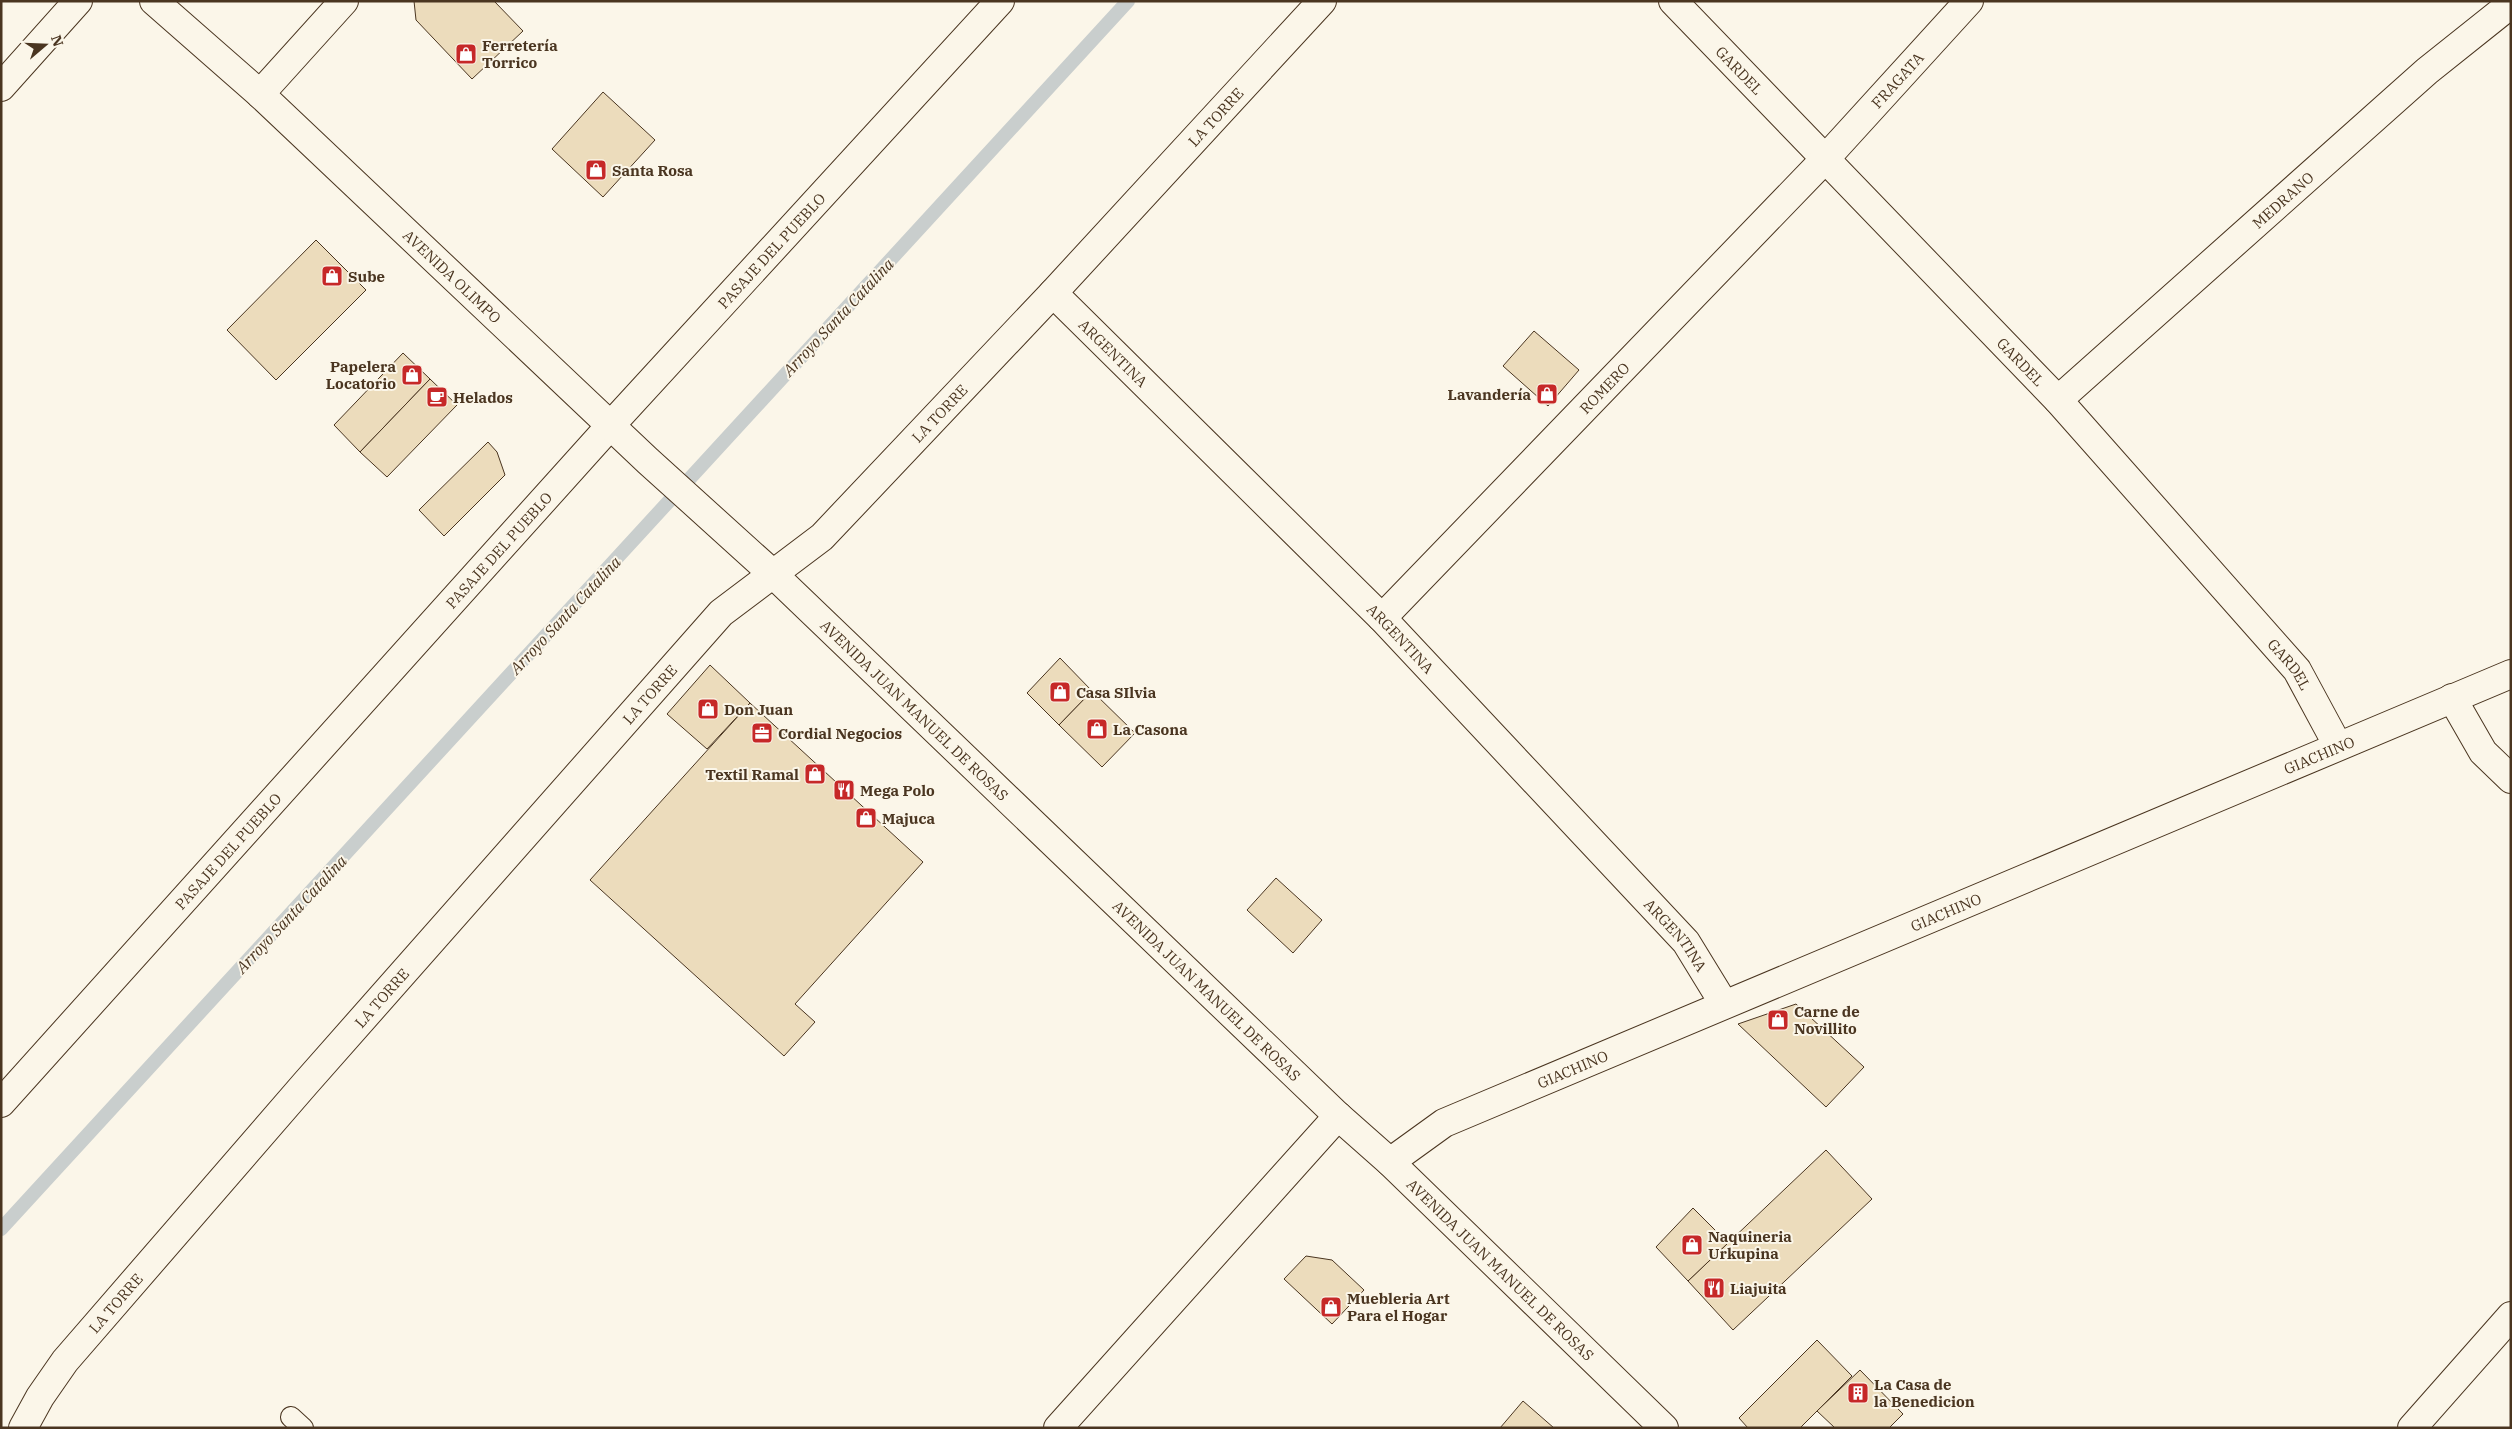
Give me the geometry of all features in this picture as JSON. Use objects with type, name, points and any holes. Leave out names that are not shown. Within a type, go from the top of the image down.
[{"type":"street","points":[[1,87],[78,1]]},
{"type":"street","name":"AVENIDA OLIMPO","points":[[154,1],[260,94],[610,426],[749,552]]},
{"type":"street","points":[[260,94],[344,1]]},
{"type":"street","name":"PASAJE DEL PUEBLO","points":[[1,1103],[610,426],[1000,1]]},
{"type":"street","name":"LA TORRE","points":[[23,1428],[40,1396],[65,1361],[305,1084],[721,613],[822,537],[1053,293],[1322,1]]},
{"type":"street","name":"GARDEL","points":[[1673,1],[2058,400],[2296,670],[2338,746]]},
{"type":"street","name":"FRAGATA","points":[[1826,158],[1969,1]]},
{"type":"street","name":"MEDRANO","points":[[2058,400],[2427,71],[2511,4]]},
{"type":"street","name":"ROMERO","points":[[1382,618],[1826,158]]},
{"type":"street","name":"ARGENTINA","points":[[1053,293],[1382,618],[1686,942],[1724,1004]]},
{"type":"street","name":"AVENIDA JUAN MANUEL DE ROSAS","points":[[749,552],[1338,1116],[1390,1162],[1664,1428]]},
{"type":"street","name":"GIACHINO","points":[[1390,1162],[1444,1123],[2511,674]]},
{"type":"street","points":[[2452,698],[2483,752],[2511,779]]},
{"type":"street","points":[[1058,1428],[1338,1116]]},
{"type":"street","points":[[2412,1428],[2511,1316]]},
{"type":"building","points":[[414,1],[494,1],[523,31],[472,79],[416,20]]},
{"type":"building","points":[[603,92],[655,140],[603,197],[552,149]]},
{"type":"building","points":[[316,240],[366,290],[276,380],[227,330]]},
{"type":"building","points":[[1534,331],[1579,370],[1548,406],[1503,366]]},
{"type":"building","points":[[403,353],[430,379],[360,452],[334,425]]},
{"type":"building","points":[[430,379],[457,405],[387,477],[360,452]]},
{"type":"building","points":[[488,442],[497,452],[505,475],[444,536],[419,510]]},
{"type":"building","name":"Casa SIlvia","points":[[1060,658],[1092,691],[1059,725],[1027,693]]},
{"type":"building","name":"Don Juan","points":[[710,665],[750,703],[707,749],[667,714]]},
{"type":"building","name":"La Casona","points":[[1092,691],[1135,733],[1102,767],[1059,725]]},
{"type":"building","points":[[750,703],[923,862],[795,1004],[815,1022],[784,1056],[590,880]]},
{"type":"building","points":[[1276,878],[1322,920],[1293,953],[1247,910]]},
{"type":"building","points":[[1796,1004],[1864,1067],[1826,1107],[1738,1024]]},
{"type":"building","points":[[1826,1150],[1872,1199],[1733,1330],[1688,1281]]},
{"type":"building","name":"Naquineria Urkupina","points":[[1693,1208],[1728,1243],[1688,1281],[1656,1247]]},
{"type":"building","name":"Muebleria Art Para el Hogar","points":[[1306,1256],[1332,1260],[1364,1290],[1332,1324],[1284,1279]]},
{"type":"building","points":[[1817,1340],[1852,1376],[1800,1428],[1748,1428],[1739,1418]]},
{"type":"building","name":"La Casa de la Benedicion","points":[[1860,1370],[1903,1414],[1889,1428],[1835,1428],[1817,1411]]},
{"type":"building","points":[[1523,1401],[1554,1428],[1500,1428]]},
{"type":"waterway","name":"Arroyo Santa Catalina","points":[[1,1229],[1128,1]]},
{"type":"place","name":"Ferretería Torrico","points":[[466,54]]},
{"type":"place","name":"Santa Rosa","points":[[596,170]]},
{"type":"place","name":"Sube","points":[[332,276]]},
{"type":"place","name":"Papelera Locatorio","points":[[412,375]]},
{"type":"place","name":"Lavandería","points":[[1547,394]]},
{"type":"place","name":"Helados","points":[[437,397]]},
{"type":"place","name":"Casa SIlvia","points":[[1060,692]]},
{"type":"place","name":"Don Juan","points":[[708,709]]},
{"type":"place","name":"La Casona","points":[[1097,729]]},
{"type":"place","name":"Cordial Negocios","points":[[762,733]]},
{"type":"place","name":"Textil Ramal","points":[[815,774]]},
{"type":"place","name":"Mega Polo","points":[[844,790]]},
{"type":"place","name":"Majuca","points":[[866,818]]},
{"type":"place","name":"Carne de Novillito","points":[[1778,1020]]},
{"type":"place","name":"Naquineria Urkupina","points":[[1692,1245]]},
{"type":"place","name":"Liajuita","points":[[1714,1288]]},
{"type":"place","name":"Muebleria Art Para el Hogar","points":[[1331,1307]]},
{"type":"place","name":"La Casa de la Benedicion","points":[[1858,1393]]}]
